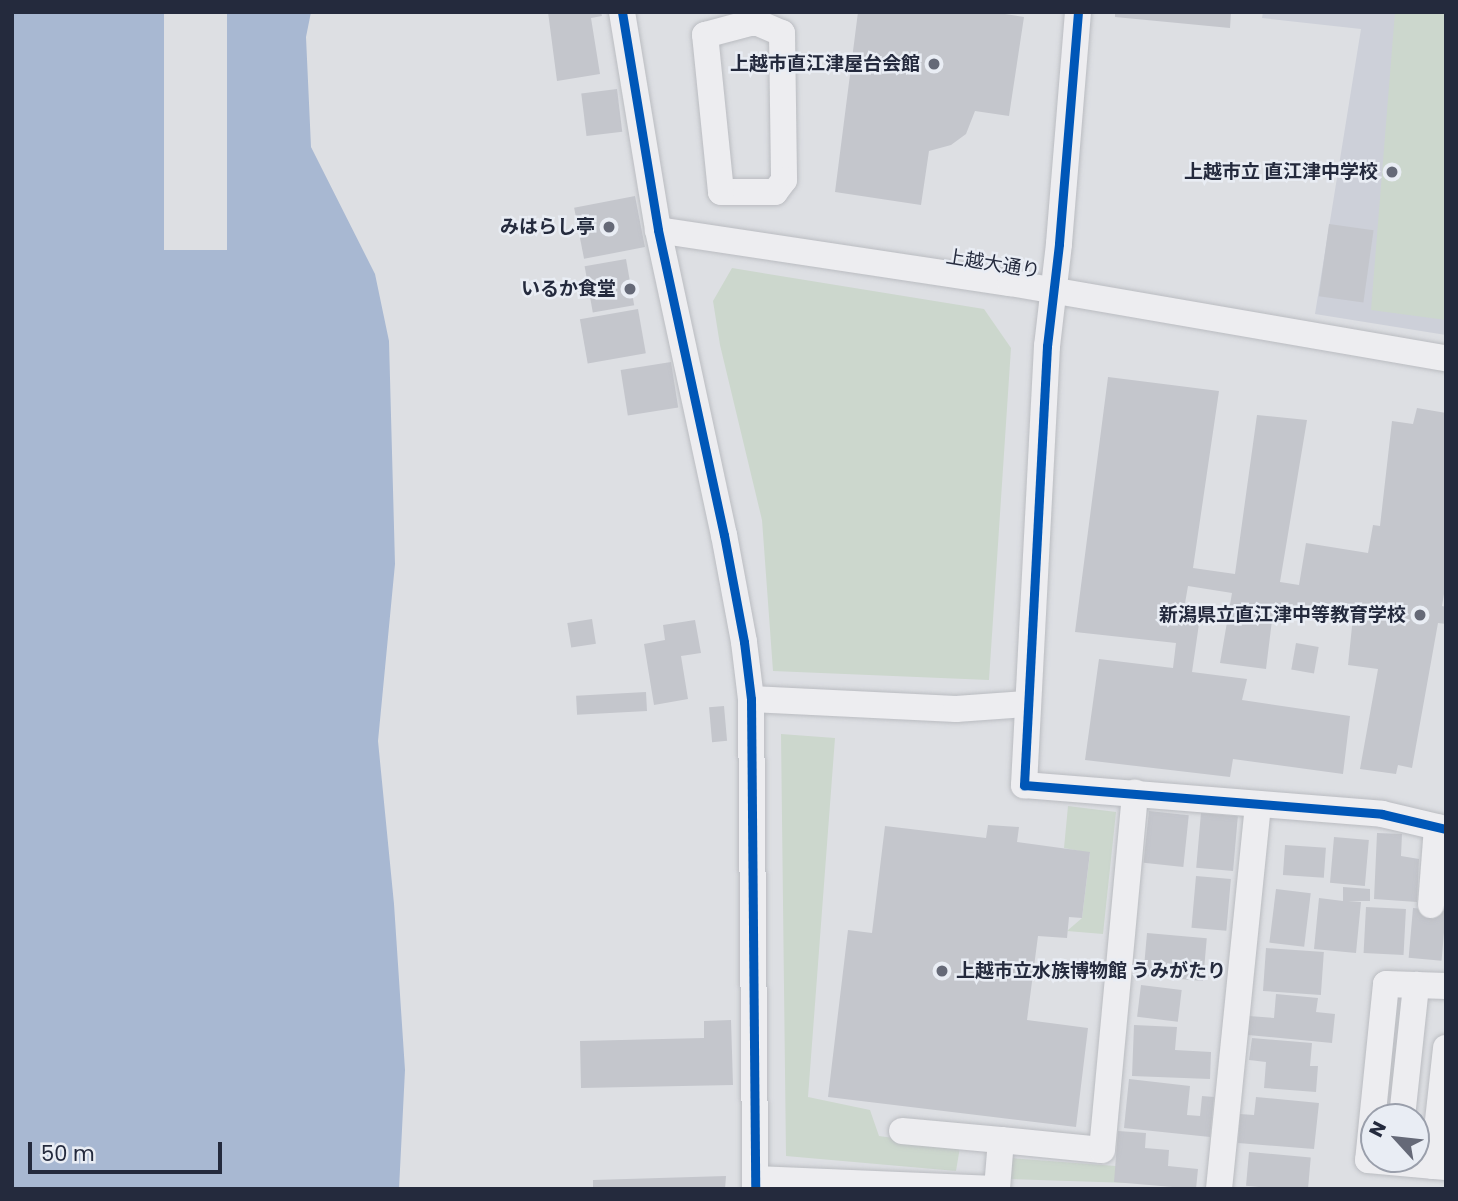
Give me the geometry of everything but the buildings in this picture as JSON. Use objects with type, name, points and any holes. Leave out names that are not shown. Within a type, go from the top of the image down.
[{"type":"street","points":[[622,12],[658,230],[724,535],[744,642],[751,699],[755,1184],[989,1189]]},
{"type":"street","points":[[1078,12],[1047,346],[1024,785],[1382,814],[1441,828],[1431,905]]},
{"type":"street","points":[[754,18],[782,33],[785,180],[775,192],[721,192],[705,35],[754,18]]},
{"type":"street","name":"上越大通り","points":[[658,230],[1054,292],[1446,358]]},
{"type":"street","points":[[751,699],[956,709],[1027,704]]},
{"type":"street","points":[[902,1131],[1102,1150],[1135,793]]},
{"type":"street","points":[[1219,1189],[1258,806]]},
{"type":"street","points":[[1374,1103],[1387,984],[1446,986]]},
{"type":"street","points":[[1403,1103],[1416,985]]},
{"type":"street","points":[[1439,1166],[1446,1048]]},
{"type":"street","points":[[997,1189],[1001,1140]]},
{"type":"shaded area","name":"上越市立 直江津中学校","points":[[1263,12],[1446,12],[1446,335],[1315,314],[1361,29],[1262,18]]},
{"type":"shaded area","points":[[1395,12],[1446,12],[1446,320],[1371,310]]},
{"type":"shaded area","points":[[732,268],[984,309],[1011,348],[989,680],[773,671],[762,520],[720,345],[713,301]]},
{"type":"shaded area","points":[[781,734],[835,738],[808,1097],[870,1110],[879,1136],[960,1147],[956,1171],[786,1156]]},
{"type":"shaded area","points":[[1068,806],[1116,812],[1103,934],[1067,931],[1082,918],[1090,853],[1064,848]]},
{"type":"shaded area","points":[[1010,1158],[1129,1167],[1130,1183],[1008,1179]]},
{"type":"water","points":[[12,12],[311,12],[306,37],[311,147],[375,274],[389,341],[395,564],[378,741],[394,904],[405,1070],[399,1189],[12,1189]]},
{"type":"pier","points":[[164,12],[227,12],[227,250],[164,250]]},
{"type":"cycle path","points":[[622,12],[658,230],[724,535],[744,642],[751,699],[755,1189]]},
{"type":"cycle path","points":[[1078,12],[1059,244],[1047,346],[1024,785],[1382,814],[1446,829]]},
{"type":"place","name":"上越市直江津屋台会館","points":[[934,64]]},
{"type":"place","name":"上越市立 直江津中学校","points":[[1392,172]]},
{"type":"place","name":"みはらし亭","points":[[609,227]]},
{"type":"place","name":"いるか食堂","points":[[630,289]]},
{"type":"place","name":"新潟県立直江津中等教育学校","points":[[1420,615]]},
{"type":"place","name":"上越市立水族博物館 うみがたり","points":[[942,971]]}]
